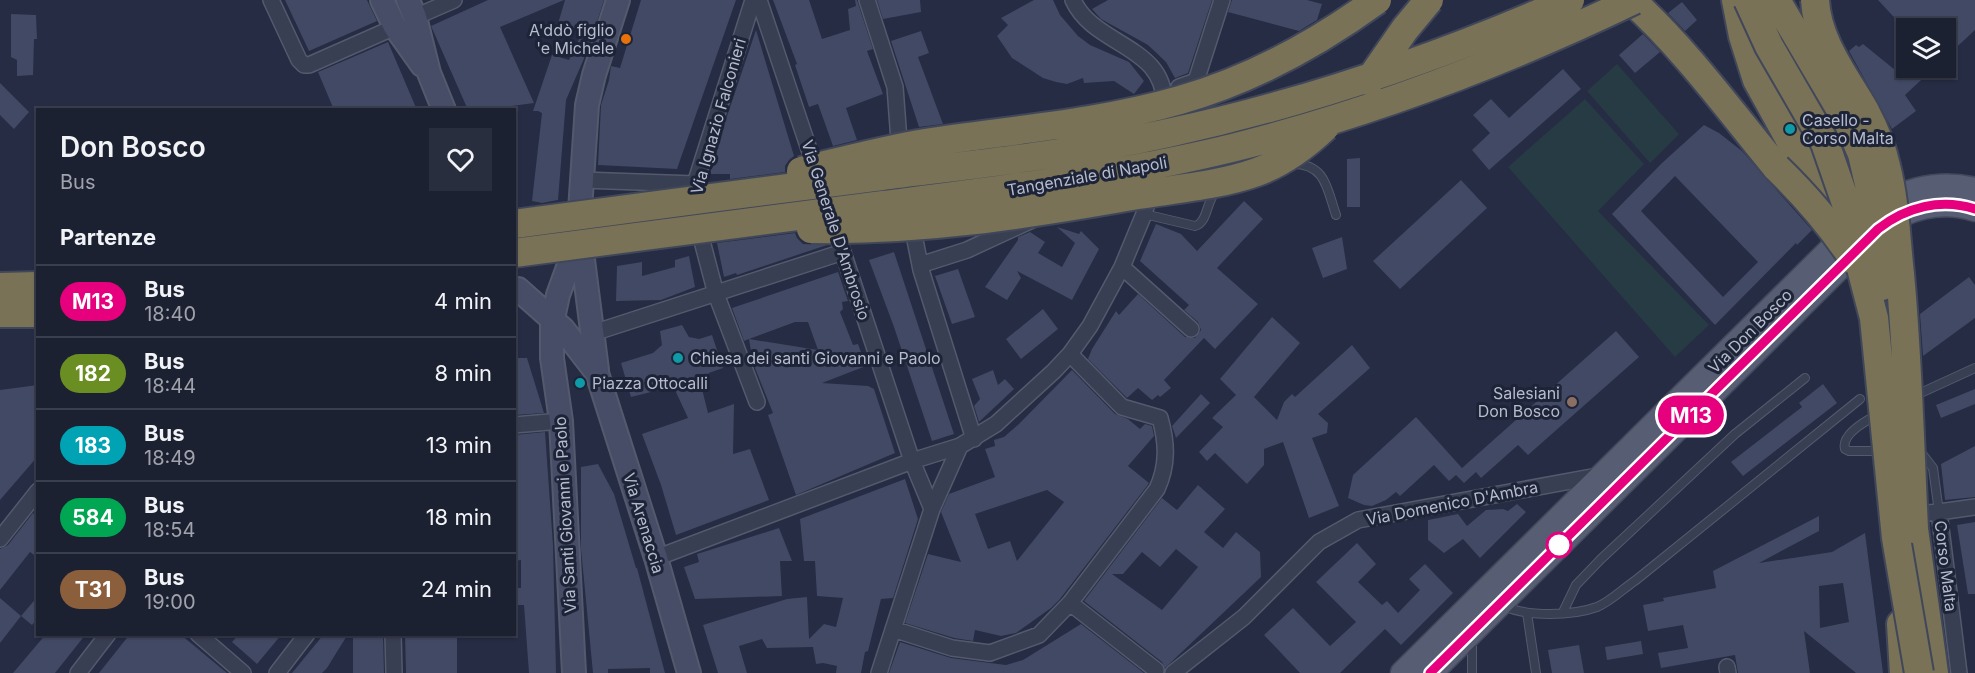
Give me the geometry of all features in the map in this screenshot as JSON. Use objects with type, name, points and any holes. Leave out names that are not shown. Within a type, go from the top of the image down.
[{"type":"highway","points":[[650,206],[885,150],[1079,122],[1181,100],[1240,78],[1298,50],[1377,0]]},
{"type":"highway","points":[[710,227],[867,230],[927,226],[1018,215],[1217,182],[1258,172],[1294,153],[1339,115],[1377,71],[1405,29],[1429,0]]},
{"type":"highway","name":"Tangenziale di Napoli","points":[[516,224],[1054,153],[1167,133],[1290,103],[1383,74],[1493,33],[1570,0]]},
{"type":"highway","points":[[1633,0],[1683,54],[1777,168],[1834,228],[1862,272]]},
{"type":"highway","name":"Tangenziale di Napoli","points":[[516,253],[1017,188],[1156,165],[1296,131],[1408,96],[1510,57],[1633,0]]},
{"type":"highway","points":[[1727,0],[1743,36],[1757,80],[1821,196],[1834,228]]},
{"type":"highway","points":[[1736,0],[1743,36]]},
{"type":"highway","points":[[1748,0],[1769,46],[1825,142],[1851,218],[1874,318],[1905,534],[1934,673]]},
{"type":"highway","points":[[1776,0],[1849,124],[1864,162],[1869,184],[1919,673]]},
{"type":"highway","points":[[1815,0],[1820,29],[1875,132],[1883,152],[1893,202],[1904,315],[1904,673]]},
{"type":"highway","points":[[0,287],[36,286]]},
{"type":"highway","points":[[0,313],[36,313]]},
{"type":"main road","points":[[382,0],[395,27],[429,73]]},
{"type":"main road","points":[[597,373],[579,225],[587,105],[618,0]]},
{"type":"main road","points":[[395,27],[411,9]]},
{"type":"main road","points":[[411,9],[429,73],[443,108]]},
{"type":"main road","points":[[1872,222],[1883,202],[1919,189],[1940,185],[1975,190]]},
{"type":"main road","points":[[1872,222],[1890,220],[1941,204],[1956,204],[1975,209]]},
{"type":"main road","name":"Via Don Bosco","points":[[1430,673],[1472,632],[1493,597],[1606,474],[1872,222]]},
{"type":"main road","name":"Via Don Bosco","points":[[1403,673],[1493,597],[1872,222]]},
{"type":"main road","points":[[552,358],[553,319],[579,225]]},
{"type":"main road","points":[[516,285],[525,297],[553,319],[573,340],[597,373]]},
{"type":"main road","points":[[516,285],[552,358]]},
{"type":"main road","name":"Via Santi Giovanni e Paolo","points":[[552,358],[561,421],[574,673]]},
{"type":"main road","name":"Via Arenaccia","points":[[597,373],[656,558],[689,673]]},
{"type":"street","points":[[271,0],[298,60],[304,65],[309,65],[395,27]]},
{"type":"street","points":[[411,9],[454,0]]},
{"type":"street","name":"Via Ignazio Falconieri","points":[[753,0],[695,184],[693,207],[717,294],[757,402]]},
{"type":"street","name":"Via Generale D'Ambrosio","points":[[759,0],[912,460],[932,509]]},
{"type":"street","points":[[867,0],[895,87],[898,141],[914,244],[967,442],[932,509],[879,673]]},
{"type":"street","points":[[656,558],[912,460],[967,442],[996,424],[1070,354],[1090,326],[1122,267],[1144,213],[1152,186],[1165,91],[1159,75],[1151,66],[1129,48],[1086,21],[1072,0]]},
{"type":"street","points":[[1165,91],[1196,81],[1222,0]]},
{"type":"street","points":[[582,180],[695,184]]},
{"type":"street","points":[[920,265],[986,242],[1068,201],[1152,186]]},
{"type":"street","points":[[593,333],[843,252]]},
{"type":"street","points":[[1122,267],[1191,328]]},
{"type":"street","points":[[893,629],[951,648],[990,653],[1039,635],[1070,603],[1157,489],[1162,477],[1167,440],[1161,418],[1122,407],[1070,354]]},
{"type":"street","points":[[516,425],[561,421]]},
{"type":"street","name":"Via Domenico D'Ambra","points":[[1173,673],[1244,617],[1319,542],[1358,520],[1606,474]]},
{"type":"street","points":[[0,538],[35,499]]},
{"type":"street","points":[[1939,512],[1975,507]]},
{"type":"street","name":"Corso Malta","points":[[1914,673],[1901,516],[1939,512],[1959,673]]},
{"type":"street","points":[[1070,603],[1156,670]]},
{"type":"street","points":[[78,673],[106,636]]},
{"type":"street","points":[[200,636],[243,673]]},
{"type":"street","points":[[277,673],[305,636]]},
{"type":"street","points":[[393,636],[394,673]]},
{"type":"lane","points":[[1144,213],[1195,226],[1200,225],[1213,193],[1234,173],[1251,166],[1299,164],[1313,167],[1322,176],[1336,215]]},
{"type":"lane","points":[[1897,405],[1975,368]]},
{"type":"lane","points":[[1563,612],[1576,585],[1601,559],[1735,434],[1805,378]]},
{"type":"lane","points":[[1493,597],[1515,611],[1527,613],[1563,612],[1598,607],[1627,587],[1860,399]]},
{"type":"lane","points":[[1888,409],[1869,419],[1846,439],[1845,449],[1855,452],[1899,451],[1923,455],[1933,468],[1939,512]]},
{"type":"lane","points":[[1527,613],[1536,673]]},
{"type":"lane","points":[[1472,632],[1472,673]]},
{"type":"shaded area","points":[[1617,64],[1679,134],[1650,163],[1587,91]]},
{"type":"shaded area","points":[[1585,99],[1644,164],[1598,211],[1709,325],[1675,357],[1508,167]]},
{"type":"building","points":[[285,0],[367,0],[377,21],[309,51]]},
{"type":"building","points":[[488,0],[564,0],[500,27],[534,103],[496,108],[467,108],[431,26]]},
{"type":"building","points":[[565,0],[604,0],[589,47],[566,100],[558,200],[542,203],[532,201],[542,113],[533,111],[552,55],[569,60],[583,31],[557,27]]},
{"type":"building","points":[[641,0],[736,0],[677,169],[598,165],[601,105],[611,66],[620,68]]},
{"type":"building","points":[[773,0],[809,0],[822,39],[850,30],[848,9],[856,6],[855,0],[857,0],[873,49],[867,51],[883,94],[846,108],[857,140],[833,146],[818,104],[809,107],[795,65],[797,64]]},
{"type":"building","points":[[877,0],[920,0],[921,12],[883,19]]},
{"type":"building","points":[[1034,0],[1053,0],[1060,15],[1078,36],[1090,45],[1129,62],[1144,81],[1134,94],[1114,81],[1084,83],[1083,78],[1067,84],[1056,82],[1043,78],[1012,58],[997,36],[1008,25],[1001,18]]},
{"type":"building","points":[[1108,0],[1212,0],[1188,73],[1175,78],[1166,62],[1148,45],[1101,19],[1092,9]]},
{"type":"building","points":[[1232,0],[1307,0],[1322,4],[1317,20],[1299,31],[1228,12]]},
{"type":"building","points":[[1878,0],[1975,0],[1975,30],[1956,48],[1956,18],[1896,19]]},
{"type":"building","points":[[1682,2],[1697,20],[1685,31],[1668,13]]},
{"type":"building","points":[[11,14],[36,15],[37,39],[34,39],[33,75],[17,76],[17,60],[11,57]]},
{"type":"building","points":[[756,30],[794,156],[785,166],[785,172],[730,179],[730,174],[710,174]]},
{"type":"building","points":[[921,31],[929,53],[918,57],[943,124],[919,127],[891,41]]},
{"type":"building","points":[[1643,34],[1660,52],[1635,73],[1619,55]]},
{"type":"building","points":[[388,42],[416,108],[333,108],[318,72]]},
{"type":"building","points":[[1863,44],[1896,71],[1896,78],[1923,78],[1905,95],[1916,111],[1892,129],[1849,51],[1856,45],[1859,47]]},
{"type":"building","points":[[1563,69],[1581,89],[1489,170],[1472,150],[1490,133],[1473,115],[1491,99],[1509,118]]},
{"type":"building","points":[[0,83],[29,112],[14,129],[0,115]]},
{"type":"building","points":[[1704,125],[1719,133],[1742,151],[1812,230],[1797,245],[1796,243],[1715,325],[1612,214],[1662,163]],"holes":[[[1675,176],[1758,262],[1723,297],[1641,211]]]},
{"type":"building","points":[[1360,158],[1360,207],[1347,207],[1347,159]]},
{"type":"building","points":[[1461,180],[1487,208],[1400,289],[1373,261]]},
{"type":"building","points":[[1244,201],[1263,219],[1217,268],[1258,304],[1215,349],[1204,338],[1164,380],[1171,388],[1160,397],[1158,395],[1152,400],[1138,388],[1127,398],[1088,359],[1116,311],[1119,315],[1138,294],[1185,337],[1195,338],[1201,330],[1198,322],[1184,310],[1189,305],[1140,261],[1156,224],[1181,234],[1197,251]]},
{"type":"building","points":[[1057,227],[1079,234],[1081,231],[1099,249],[1072,300],[1017,271],[1021,278],[1007,300],[985,287],[1018,237],[1030,232],[1045,242],[1038,253],[1062,267],[1075,243]]},
{"type":"building","points":[[795,233],[803,244],[827,245],[737,275],[736,273],[724,277],[717,243]]},
{"type":"building","points":[[1342,237],[1347,269],[1323,278],[1312,248]]},
{"type":"building","points":[[894,252],[954,434],[932,441],[869,260]]},
{"type":"building","points":[[689,256],[695,287],[661,300],[616,301],[617,266],[642,262],[642,276],[675,267],[675,260]]},
{"type":"building","points":[[958,269],[975,317],[952,324],[935,276]]},
{"type":"building","points":[[838,272],[848,301],[842,302],[843,309],[840,312],[853,345],[858,344],[866,366],[822,383],[868,386],[874,389],[895,453],[796,495],[768,415],[773,413],[753,363],[749,339],[744,341],[732,308]],"holes":[[[795,322],[808,322],[818,350],[749,339]]]},
{"type":"building","points":[[1969,277],[1975,285],[1975,318],[1923,356],[1920,314]]},
{"type":"building","points":[[1043,309],[1058,329],[1021,359],[1006,339]]},
{"type":"building","points":[[1272,317],[1300,343],[1254,397],[1277,420],[1284,402],[1292,394],[1295,397],[1352,345],[1370,368],[1318,414],[1328,423],[1327,433],[1312,438],[1339,506],[1309,518],[1283,442],[1264,449],[1264,465],[1247,484],[1215,453],[1207,461],[1199,452],[1223,427],[1212,418],[1236,395],[1220,379]]},
{"type":"building","points":[[682,325],[689,337],[699,339],[712,335],[723,368],[709,373],[700,381],[708,413],[734,404],[733,454],[750,449],[769,500],[676,535],[642,434],[688,418],[675,390],[663,389],[631,397],[621,363],[653,353],[662,345],[660,331]]},
{"type":"building","points":[[1616,331],[1639,357],[1528,455],[1518,445],[1481,478],[1476,472],[1464,483],[1456,475],[1449,481],[1434,465],[1400,496],[1396,492],[1386,500],[1372,506],[1348,498],[1353,475],[1416,417],[1462,468]]},
{"type":"building","points":[[516,358],[527,358],[544,413],[516,415]]},
{"type":"building","points":[[993,370],[998,385],[1005,379],[1014,389],[979,422],[974,406],[980,399],[972,379]]},
{"type":"building","points":[[1072,370],[1115,414],[1128,419],[1140,429],[1145,424],[1152,426],[1154,436],[1128,466],[1149,483],[1060,599],[1016,633],[1001,636],[975,630],[973,641],[954,638],[905,623],[928,554],[961,562],[941,512],[949,494],[995,477],[985,449],[995,446],[994,440],[1004,437]],"holes":[[[1047,490],[1064,502],[1017,561],[1010,541],[988,549],[975,514]]]},
{"type":"building","points":[[1823,384],[1837,403],[1743,476],[1731,462],[1802,407],[1799,403]]},
{"type":"building","points":[[36,385],[36,458],[0,500],[0,390]]},
{"type":"building","points":[[1975,389],[1975,404],[1941,418],[1936,405]]},
{"type":"building","points":[[1201,394],[1210,403],[1176,438],[1172,426]]},
{"type":"building","points":[[545,432],[553,545],[556,673],[529,673],[524,605],[516,605],[516,588],[521,588],[521,560],[516,561],[516,435]]},
{"type":"building","points":[[1975,446],[1975,497],[1945,500],[1941,464]]},
{"type":"building","points":[[598,464],[614,494],[637,568],[665,673],[650,673],[650,668],[608,669],[608,673],[593,673],[581,549],[581,467]]},
{"type":"building","points":[[905,479],[918,519],[893,598],[881,599],[861,673],[836,673],[837,666],[816,664],[813,647],[767,648],[762,639],[739,646],[747,673],[718,673],[703,625],[787,599],[807,597],[809,639],[824,624],[836,627],[843,598],[817,596],[815,561],[804,561],[800,519]]},
{"type":"building","points":[[1198,485],[1225,509],[1204,532],[1223,548],[1236,532],[1260,552],[1261,577],[1165,668],[1162,662],[1084,601],[1162,498],[1177,510]],"holes":[[[1176,549],[1198,567],[1162,610],[1112,574],[1123,574],[1142,552],[1160,567]]]},
{"type":"building","points":[[1517,504],[1526,512],[1480,558],[1463,539],[1444,553],[1428,540],[1428,520],[1458,514],[1467,526],[1486,510],[1508,511]]},
{"type":"building","points":[[33,513],[36,515],[36,556],[30,552],[0,590],[0,549],[8,545]]},
{"type":"building","points":[[1819,516],[1819,531],[1759,563],[1832,552],[1865,533],[1883,673],[1856,673],[1804,631],[1810,673],[1738,673],[1735,655],[1661,668],[1658,653],[1688,648],[1683,625],[1648,631],[1643,605],[1664,601],[1663,598],[1716,588],[1713,571]],"holes":[[[1843,583],[1849,622],[1820,628],[1819,586]]]},
{"type":"building","points":[[1975,522],[1975,594],[1968,594],[1957,525]]},
{"type":"building","points":[[779,528],[792,561],[780,561],[782,596],[695,599],[684,567],[699,562],[697,554]]},
{"type":"building","points":[[1357,543],[1376,564],[1358,582],[1382,605],[1387,601],[1398,613],[1420,590],[1409,579],[1425,564],[1453,593],[1401,645],[1385,629],[1340,673],[1300,673],[1264,635],[1293,608],[1330,646],[1356,622],[1316,582]]},
{"type":"building","points":[[0,598],[21,616],[0,643]]},
{"type":"building","points":[[36,598],[36,620],[32,625],[21,616]]},
{"type":"building","points":[[1081,624],[1144,673],[889,673],[900,642],[951,658],[1006,665],[1023,660]]},
{"type":"building","points":[[44,636],[84,636],[55,673],[13,673]]},
{"type":"building","points":[[128,636],[182,636],[227,673],[99,673]]},
{"type":"building","points":[[237,636],[280,636],[257,664],[232,642]]},
{"type":"building","points":[[322,636],[347,636],[322,673],[292,673]]},
{"type":"building","points":[[353,636],[383,636],[384,673],[353,673]]},
{"type":"building","points":[[405,636],[457,636],[457,673],[406,673]]},
{"type":"building","points":[[1641,641],[1643,654],[1607,660],[1605,647]]},
{"type":"building","points":[[1579,645],[1584,673],[1552,673],[1548,650]]},
{"type":"bus line","name":"M13","points":[[1430,673],[1878,229],[1890,220],[1925,207],[1956,204],[1975,209]]},
{"type":"place","name":"A'ddò figlio 'e Michele","points":[[626,39]]},
{"type":"place","name":"Casello - Corso Malta","points":[[1790,129]]},
{"type":"place","name":"Chiesa dei santi Giovanni e Paolo","points":[[678,358]]},
{"type":"place","name":"Piazza Ottocalli","points":[[580,383]]},
{"type":"place","name":"Salesiani Don Bosco","points":[[1572,402]]}]
